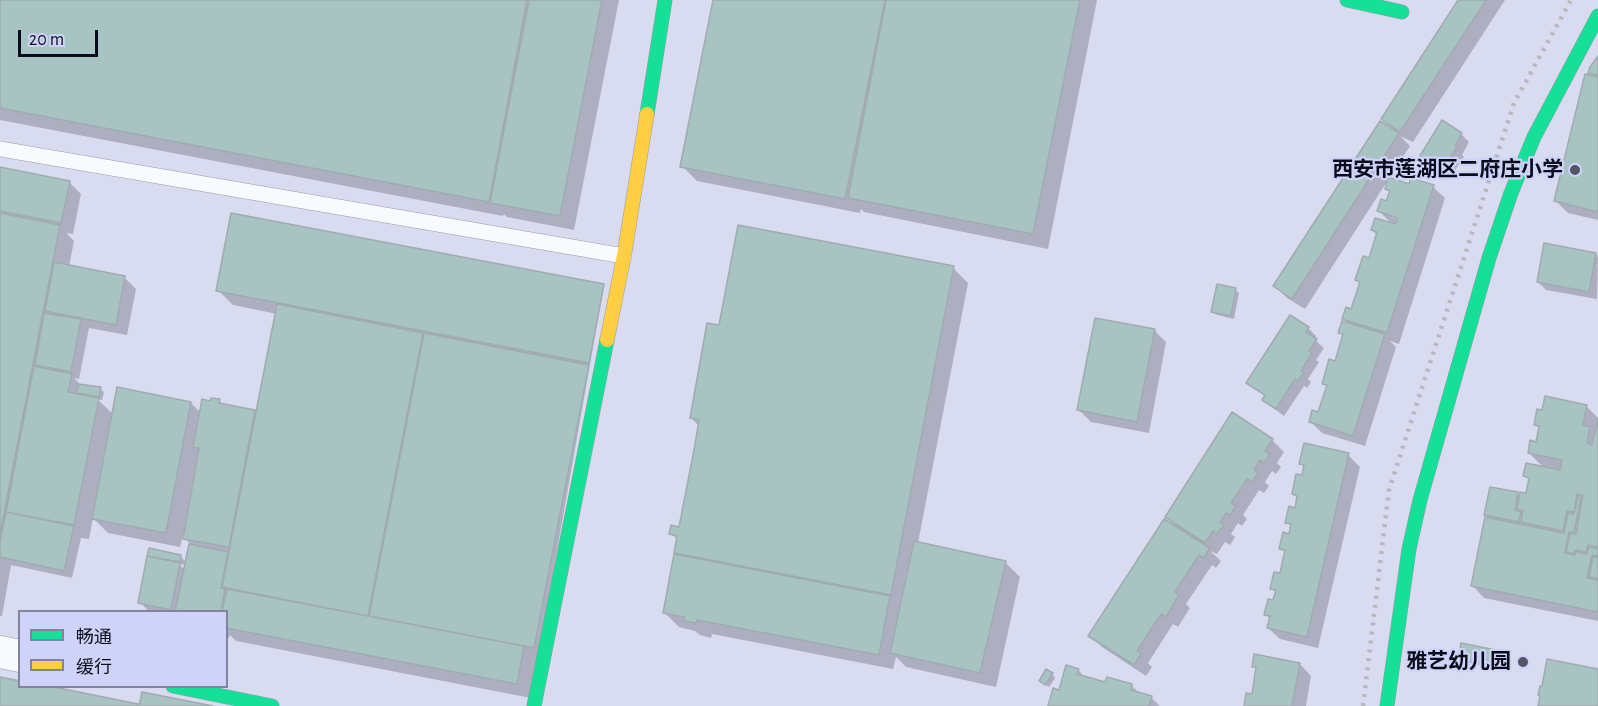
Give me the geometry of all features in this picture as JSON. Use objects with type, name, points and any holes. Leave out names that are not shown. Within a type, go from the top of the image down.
[{"type":"street","points":[[534,706],[624,256],[665,0]]},
{"type":"street","points":[[1347,0],[1402,12]]},
{"type":"street","points":[[1387,706],[1409,549],[1420,500],[1489,258],[1511,193],[1534,137],[1598,16]]},
{"type":"street","points":[[0,652],[18,656]]},
{"type":"street","points":[[178,688],[272,706]]},
{"type":"lane","points":[[0,149],[624,256]]},
{"type":"building","points":[[0,0],[527,0],[489,202],[0,108]]},
{"type":"building","points":[[529,0],[602,0],[560,216],[490,203]]},
{"type":"building","points":[[713,0],[885,0],[845,199],[680,167]]},
{"type":"building","points":[[886,0],[1080,0],[1033,234],[848,198]]},
{"type":"building","points":[[1458,0],[1486,0],[1400,132],[1381,119]]},
{"type":"building","points":[[1598,56],[1598,75],[1588,73],[1590,67]]},
{"type":"building","points":[[1585,74],[1598,77],[1598,212],[1554,201]]},
{"type":"building","points":[[1442,120],[1462,133],[1455,146],[1457,147],[1440,173],[1418,159]]},
{"type":"building","points":[[1380,121],[1399,133],[1292,299],[1273,286]]},
{"type":"building","points":[[0,167],[70,181],[61,223],[0,211]]},
{"type":"building","points":[[1388,177],[1409,184],[1411,178],[1434,185],[1387,333],[1342,319],[1346,307],[1351,309],[1360,282],[1355,280],[1363,256],[1369,258],[1377,232],[1371,230],[1375,218],[1396,224],[1397,218],[1377,211],[1381,199],[1386,201],[1390,191],[1385,189]]},
{"type":"building","points":[[0,213],[60,225],[0,534]]},
{"type":"building","points":[[231,213],[604,284],[589,363],[216,291]]},
{"type":"building","points":[[738,225],[954,266],[891,595],[674,553],[677,536],[669,534],[671,525],[679,527],[694,450],[699,420],[690,418],[707,323],[719,325]]},
{"type":"building","points":[[1544,243],[1596,253],[1589,292],[1537,282]]},
{"type":"building","points":[[54,262],[125,276],[116,325],[45,311]]},
{"type":"building","points":[[1217,284],[1236,288],[1231,316],[1211,312]]},
{"type":"building","points":[[277,304],[423,333],[368,616],[222,587]]},
{"type":"building","points":[[44,313],[81,319],[71,372],[35,365]]},
{"type":"building","points":[[1290,315],[1309,327],[1306,332],[1317,339],[1301,371],[1304,373],[1298,381],[1295,379],[1276,409],[1262,400],[1265,395],[1246,383]]},
{"type":"building","points":[[1095,318],[1155,329],[1137,422],[1077,410]]},
{"type":"building","points":[[1342,321],[1385,334],[1353,436],[1309,422],[1312,410],[1318,412],[1327,385],[1322,384],[1329,359],[1335,361],[1343,334],[1338,333]]},
{"type":"building","points":[[424,333],[589,365],[534,648],[369,616]]},
{"type":"building","points":[[34,366],[72,374],[68,392],[99,398],[74,525],[6,512]]},
{"type":"building","points":[[78,384],[101,387],[99,397],[77,393]]},
{"type":"building","points":[[117,387],[191,402],[166,533],[92,519]]},
{"type":"building","points":[[1545,396],[1587,405],[1583,425],[1590,427],[1587,443],[1592,445],[1598,418],[1598,547],[1588,545],[1586,552],[1575,550],[1574,554],[1566,552],[1570,533],[1576,534],[1583,495],[1577,494],[1574,512],[1567,511],[1563,531],[1521,522],[1523,510],[1517,509],[1520,492],[1526,493],[1529,478],[1523,476],[1526,463],[1560,470],[1562,460],[1528,453],[1530,440],[1536,442],[1539,426],[1534,425],[1537,409],[1542,410]]},
{"type":"building","points":[[211,398],[220,399],[219,403],[255,410],[229,547],[183,539],[199,448],[193,447],[202,399],[210,401]]},
{"type":"building","points":[[1232,412],[1273,439],[1265,451],[1270,454],[1264,463],[1260,460],[1254,470],[1258,473],[1252,482],[1247,479],[1231,503],[1236,506],[1230,515],[1226,513],[1220,522],[1224,525],[1217,534],[1213,531],[1205,543],[1165,517]]},
{"type":"building","points":[[1304,443],[1349,453],[1307,637],[1267,628],[1270,616],[1264,615],[1268,599],[1273,600],[1276,590],[1270,589],[1274,572],[1280,573],[1285,550],[1279,549],[1283,532],[1289,534],[1291,524],[1285,523],[1289,506],[1295,508],[1297,496],[1292,494],[1296,474],[1302,475],[1304,465],[1299,464]]},
{"type":"building","points":[[1490,487],[1518,492],[1515,510],[1521,512],[1519,522],[1484,515]]},
{"type":"building","points":[[1578,496],[1581,497],[1574,533],[1569,532],[1565,553],[1587,554],[1589,547],[1598,549],[1598,556],[1592,555],[1587,578],[1598,580],[1598,612],[1471,586],[1485,517],[1564,533],[1568,513],[1574,514]]},
{"type":"building","points":[[6,512],[74,526],[64,571],[0,557],[0,541]]},
{"type":"building","points":[[1164,519],[1210,548],[1204,558],[1199,555],[1175,592],[1179,595],[1166,617],[1161,614],[1137,651],[1141,654],[1134,665],[1088,636]]},
{"type":"building","points":[[914,541],[1006,561],[980,673],[890,653]]},
{"type":"building","points":[[189,544],[228,552],[221,588],[225,589],[221,610],[175,610]]},
{"type":"building","points":[[149,548],[181,555],[180,562],[147,556]]},
{"type":"building","points":[[674,554],[890,596],[879,655],[697,620],[696,623],[684,621],[684,617],[663,613]]},
{"type":"building","points":[[147,556],[180,563],[171,610],[138,603]]},
{"type":"building","points":[[1593,556],[1598,558],[1598,579],[1589,577]]},
{"type":"building","points":[[227,589],[524,646],[517,684],[228,628],[228,610],[222,610]]},
{"type":"building","points":[[1461,643],[1506,652],[1503,667],[1458,659]]},
{"type":"building","points":[[1254,654],[1300,663],[1292,706],[1244,706],[1246,693],[1252,694],[1256,667],[1252,667]]},
{"type":"building","points":[[1547,659],[1598,669],[1598,706],[1538,706],[1540,696],[1538,695]]},
{"type":"building","points":[[1066,665],[1079,669],[1077,674],[1105,682],[1107,677],[1132,684],[1131,690],[1152,696],[1149,706],[1048,706],[1053,688],[1059,690]]},
{"type":"building","points":[[1046,669],[1053,673],[1045,685],[1039,681]]},
{"type":"building","points":[[0,677],[18,681],[18,688],[59,688],[138,704],[137,706],[0,706]]},
{"type":"building","points":[[142,692],[213,706],[139,706]]},
{"type":"railway","points":[[1363,706],[1389,490],[1514,103],[1571,0]]},
{"type":"traffic: fast","points":[[647,114],[665,0]]},
{"type":"traffic: fast","points":[[1347,0],[1402,12]]},
{"type":"traffic: fast","points":[[1387,706],[1409,549],[1420,500],[1489,258],[1511,193],[1534,137],[1598,16]]},
{"type":"traffic: fast","points":[[534,706],[607,340]]},
{"type":"traffic: fast","points":[[183,688],[272,706]]},
{"type":"traffic: slow","points":[[607,340],[624,256],[647,114]]},
{"type":"place","name":"西安市莲湖区二府庄小学","points":[[1575,170]]},
{"type":"place","name":"雅艺幼儿园","points":[[1523,662]]}]
